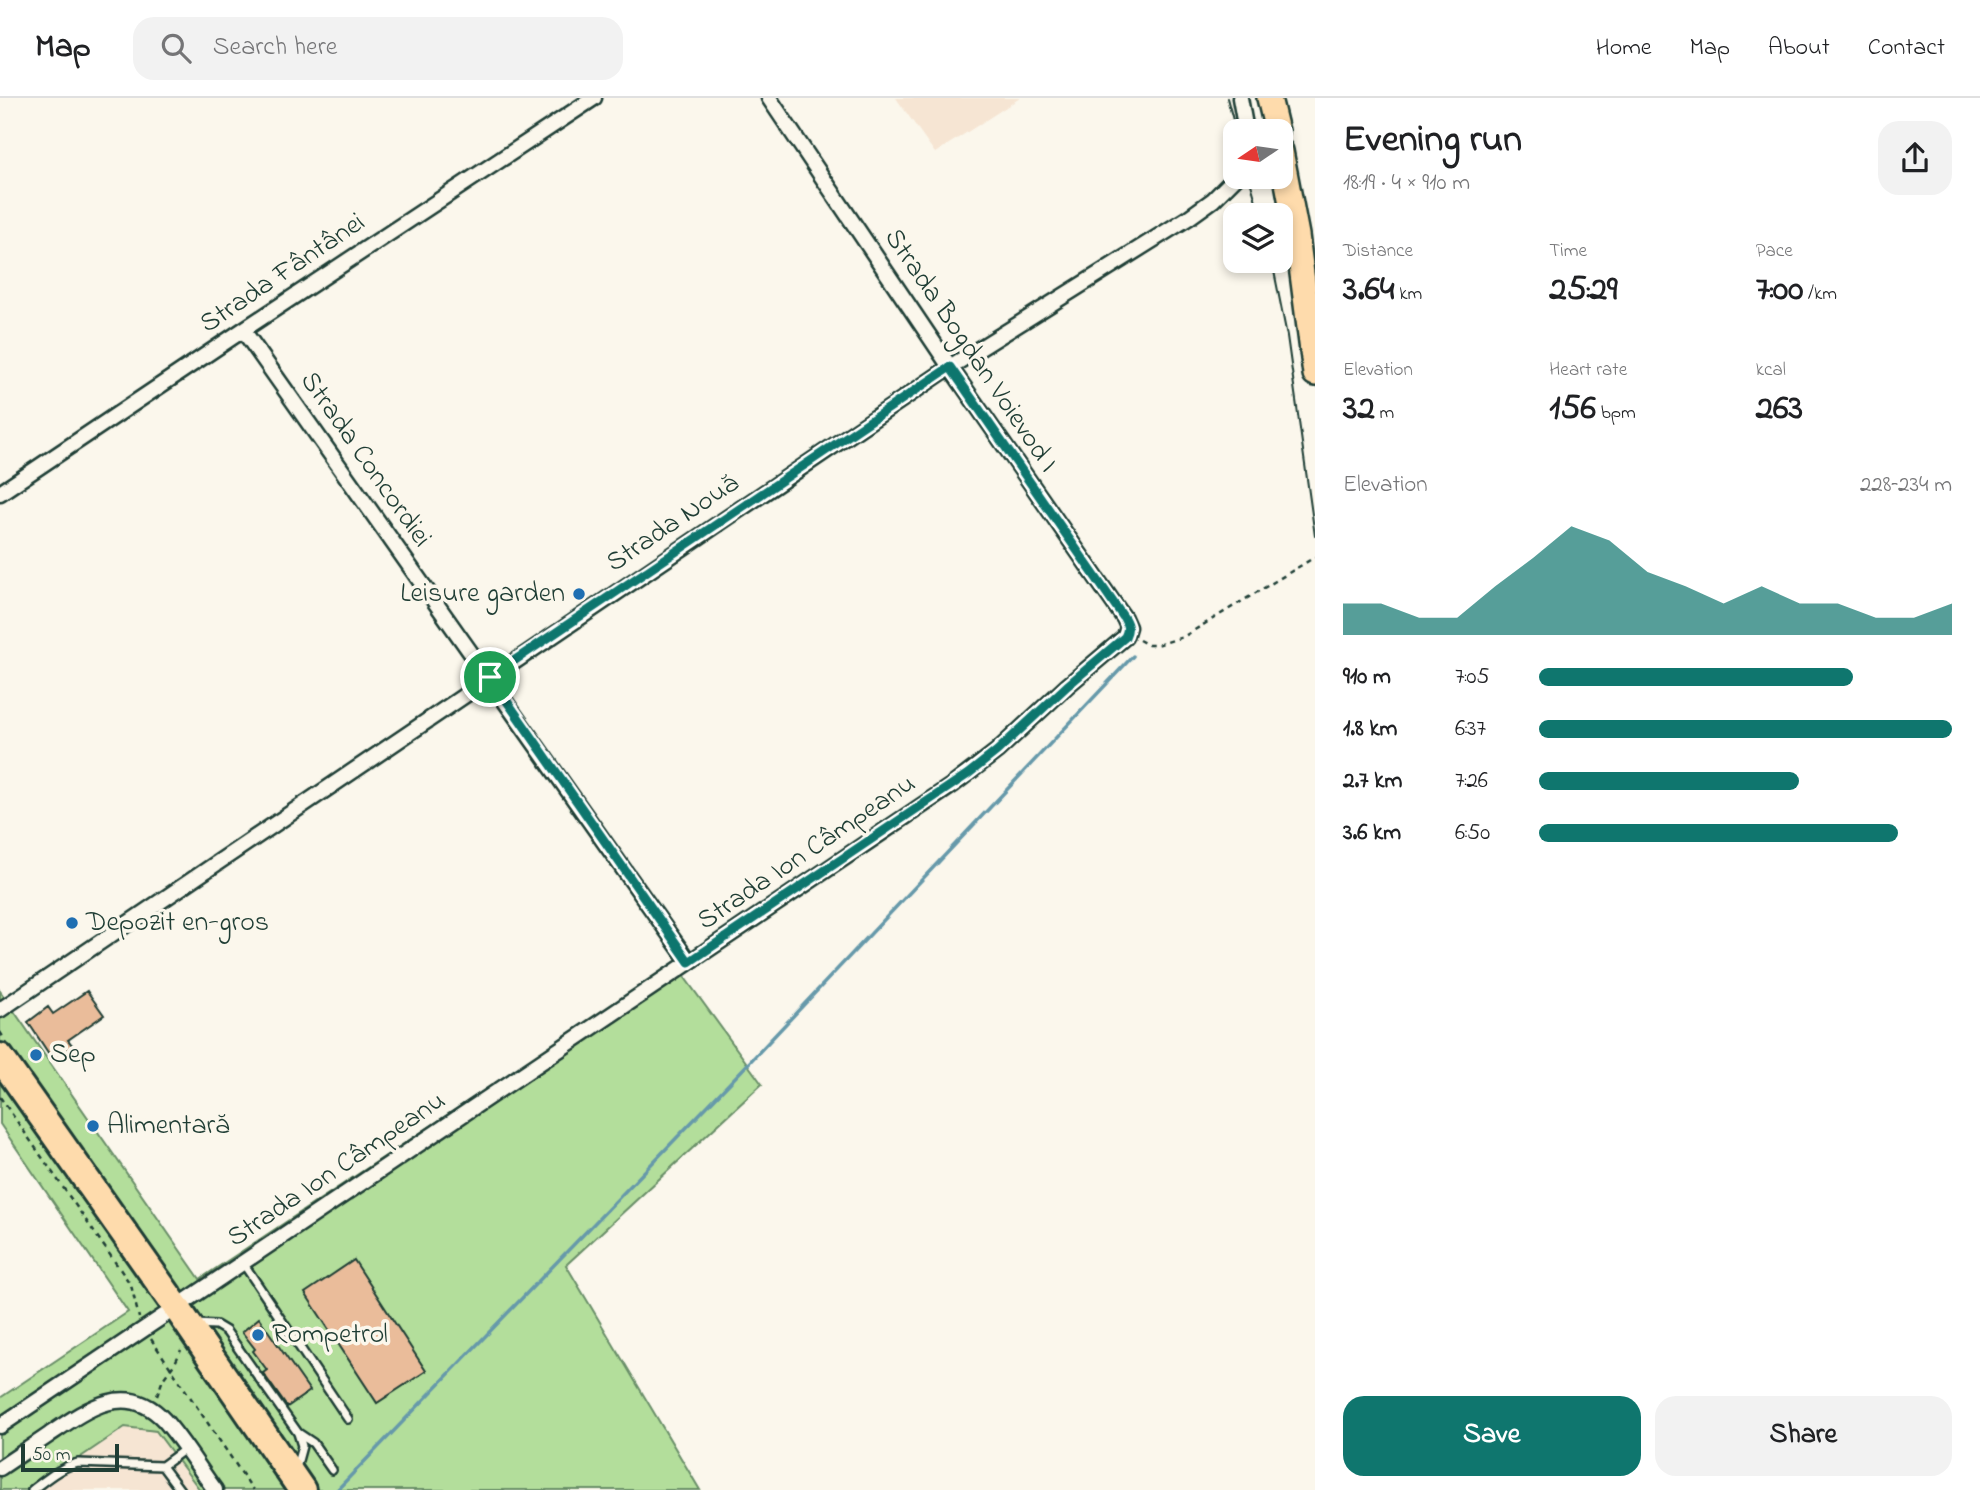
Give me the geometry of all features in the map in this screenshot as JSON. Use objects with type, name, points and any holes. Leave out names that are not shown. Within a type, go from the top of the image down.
[{"type":"highway","points":[[0,1057],[298,1483]]},
{"type":"main road","points":[[1269,98],[1274,119]]},
{"type":"main road","points":[[1288,189],[1315,374]]},
{"type":"street","name":"Strada Fântânei","points":[[0,493],[594,98]]},
{"type":"street","name":"Strada Bogdan Voievod I","points":[[769,98],[950,367],[1124,618],[1128,631]]},
{"type":"street","points":[[1240,98],[1244,119]]},
{"type":"street","name":"Strada Nouă","points":[[0,1010],[950,367],[1188,218],[1224,189]]},
{"type":"street","name":"Strada Concordiei","points":[[243,330],[689,962]]},
{"type":"street","name":"Strada Ion Câmpeanu","points":[[0,1426],[145,1328],[186,1321],[243,1263],[984,762],[1125,637],[1128,631]]},
{"type":"street","points":[[0,1468],[90,1408],[116,1401],[129,1401],[150,1408],[164,1420],[215,1490]]},
{"type":"lane","points":[[243,1263],[348,1419]]},
{"type":"lane","points":[[186,1321],[216,1325],[226,1331],[298,1433],[302,1453],[298,1483]]},
{"type":"lane","points":[[298,1433],[313,1443],[332,1470]]},
{"type":"lane","points":[[32,1490],[64,1468],[78,1463],[162,1466],[185,1449]]},
{"type":"lane","points":[[162,1466],[180,1490]]},
{"type":"path","points":[[1128,631],[1148,645],[1183,638],[1315,557]]},
{"type":"path","points":[[0,1097],[131,1285],[139,1321],[253,1490]]},
{"type":"path","points":[[150,1408],[170,1369],[186,1321]]},
{"type":"shaded area","points":[[896,98],[1020,98],[935,153]]},
{"type":"shaded area","points":[[125,1427],[156,1431],[200,1490],[32,1490]]},
{"type":"green space","points":[[675,964],[762,1084],[566,1265],[700,1490],[200,1490],[156,1431],[125,1427],[32,1490],[0,1490],[0,1398],[128,1312],[0,1124],[0,991],[200,1279]]},
{"type":"building","points":[[87,991],[104,1015],[68,1040],[73,1046],[53,1060],[28,1022],[48,1007],[53,1014]]},
{"type":"building","points":[[354,1260],[426,1371],[377,1403],[305,1293]]},
{"type":"building","points":[[259,1318],[310,1391],[287,1407],[263,1373],[267,1370],[242,1332]]},
{"type":"waterway","points":[[337,1490],[744,1068],[1133,656]]},
{"type":"tram line","points":[[1227,98],[1233,119]]},
{"type":"tram line","points":[[1252,189],[1257,203]]},
{"type":"tram line","points":[[1274,273],[1287,336],[1315,536]]},
{"type":"place","name":"Leisure garden","points":[[579,594]]},
{"type":"place","name":"Depozit en-gros","points":[[72,923]]},
{"type":"place","name":"Sep","points":[[36,1055]]},
{"type":"place","name":"Alimentară","points":[[93,1126]]},
{"type":"place","name":"Rompetrol","points":[[258,1335]]},
{"type":"route","points":[[950,367],[1128,627],[1125,637],[984,762],[689,962],[490,677],[950,367]]}]
